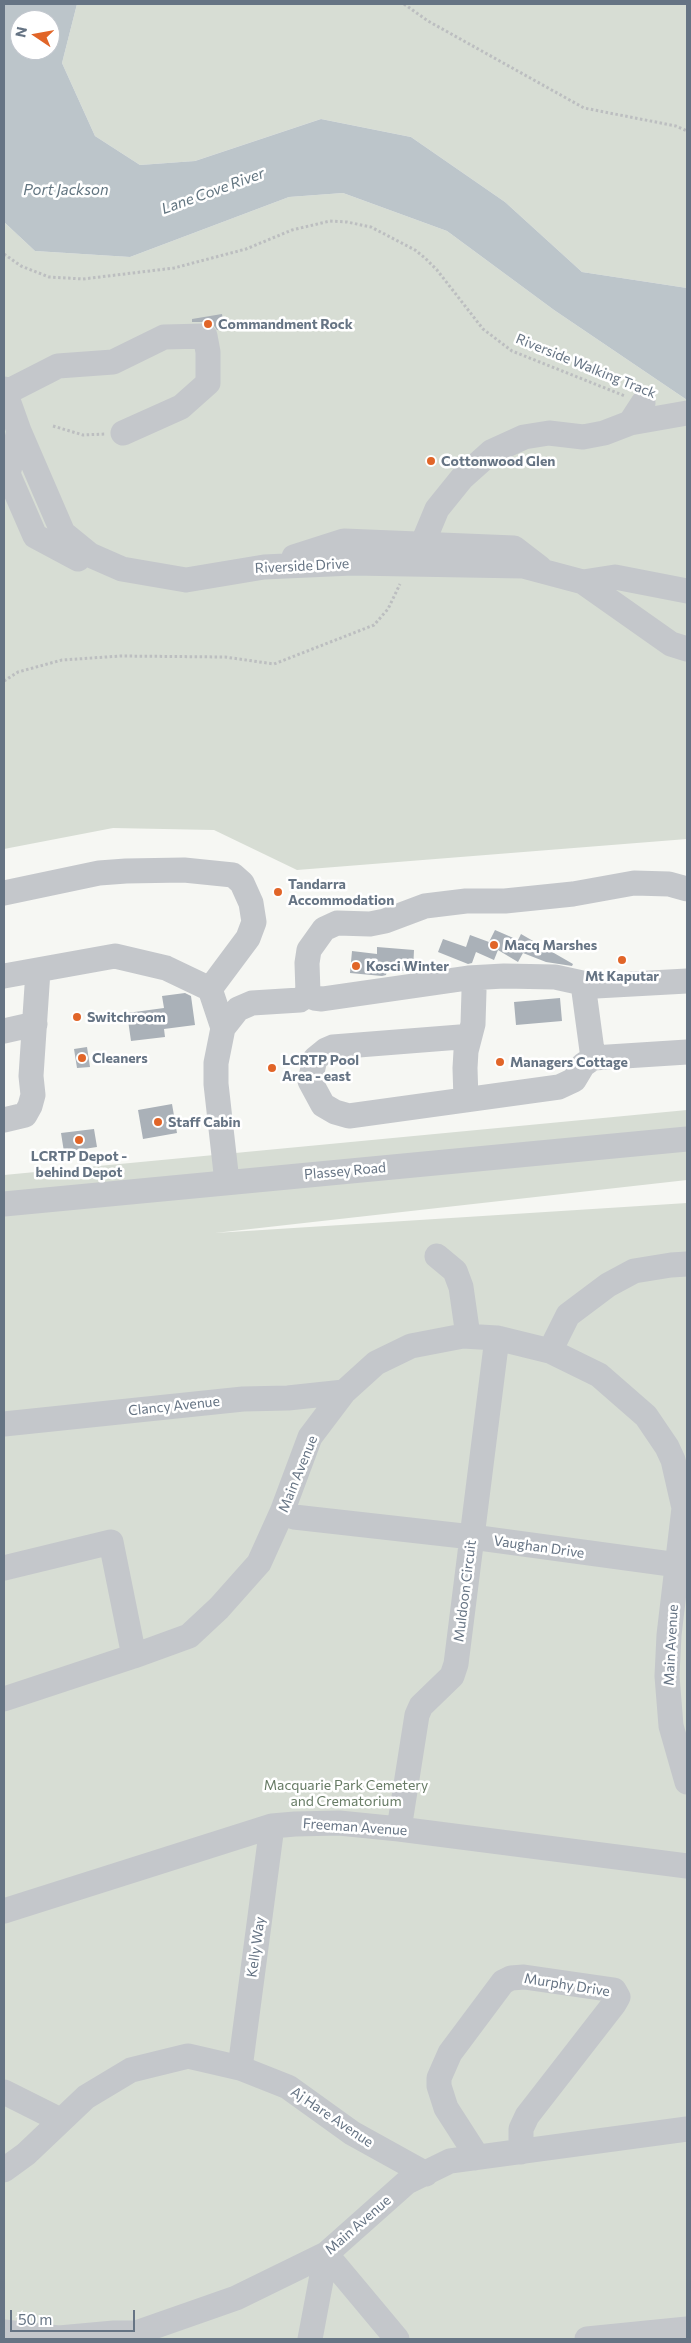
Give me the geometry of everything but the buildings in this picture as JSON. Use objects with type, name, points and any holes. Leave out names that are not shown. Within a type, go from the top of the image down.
[{"type":"street","points":[[5,391],[58,366],[113,362],[164,337],[205,336],[208,352],[208,383],[181,407],[123,433]]},
{"type":"street","name":"Riverside Drive","points":[[5,391],[19,431],[63,533],[90,554],[122,570],[186,580],[264,567],[416,554],[523,566],[583,582],[671,644],[687,649]]},
{"type":"street","points":[[416,554],[438,509],[462,478],[491,452],[524,437],[550,433],[583,437],[604,433],[637,413],[687,414]]},
{"type":"street","points":[[583,582],[615,577],[687,591]]},
{"type":"street","points":[[4,892],[100,873],[184,870],[233,876],[242,883],[250,903],[254,922],[248,938],[210,989]]},
{"type":"street","points":[[687,889],[658,883],[621,884],[573,894],[504,901],[478,899],[425,906],[385,921],[370,924],[337,923],[324,930],[309,950],[307,963],[308,993],[314,998],[322,999],[472,978],[555,977],[583,984],[607,986],[687,981]]},
{"type":"street","points":[[4,976],[115,956],[166,968],[210,989],[222,1028],[216,1064],[217,1102],[227,1182]]},
{"type":"street","points":[[4,1120],[25,1115],[33,1095],[31,1076],[38,971]]},
{"type":"street","points":[[466,1100],[465,1060],[473,1024],[474,991],[472,978]]},
{"type":"street","points":[[583,984],[593,1058]]},
{"type":"street","points":[[222,1028],[238,1009],[252,1003],[300,1000],[308,993]]},
{"type":"street","points":[[4,1031],[35,1024]]},
{"type":"street","points":[[469,1038],[460,1037],[333,1048],[326,1050],[315,1059],[310,1081],[323,1105],[335,1112],[349,1116],[559,1087],[574,1080],[583,1065],[593,1058],[687,1052]]},
{"type":"street","name":"Plassey Road","points":[[4,1204],[687,1139]]},
{"type":"street","points":[[437,1256],[455,1271],[461,1287],[468,1336]]},
{"type":"street","points":[[550,1351],[568,1315],[608,1285],[634,1271],[687,1264]]},
{"type":"street","name":"Main Avenue","points":[[4,1699],[189,1636],[219,1608],[259,1563],[282,1512],[310,1437],[344,1392],[376,1363],[411,1346],[468,1336],[497,1338],[550,1351],[599,1375],[646,1416],[667,1447],[680,1453],[684,1508],[669,1634],[668,1676],[671,1726],[687,1782]]},
{"type":"street","name":"Muldoon Circuit","points":[[399,1829],[421,1706],[452,1676],[456,1664],[497,1338]]},
{"type":"street","name":"Clancy Avenue","points":[[4,1424],[243,1399],[288,1398],[344,1392]]},
{"type":"street","name":"Vaughan Drive","points":[[282,1512],[294,1517],[472,1537],[678,1565]]},
{"type":"street","points":[[4,1568],[111,1542],[134,1656]]},
{"type":"street","points":[[668,1676],[687,1661]]},
{"type":"street","name":"Freeman Avenue","points":[[4,1911],[272,1826],[339,1824],[399,1829],[687,1866]]},
{"type":"street","name":"Kelly Way","points":[[240,2068],[272,1826]]},
{"type":"street","name":"Murphy Drive","points":[[474,2158],[473,2150],[446,2108],[439,2086],[439,2078],[450,2053],[503,1982],[511,1978],[524,1977],[604,1988],[617,1992],[617,1999],[600,2024],[527,2116],[521,2130],[521,2152]]},
{"type":"street","name":"Aj Hare Avenue","points":[[4,2170],[26,2154],[86,2097],[131,2070],[188,2056],[240,2068],[288,2088],[352,2134],[426,2174]]},
{"type":"street","points":[[4,2092],[60,2120]]},
{"type":"street","name":"Main Avenue","points":[[4,2332],[59,2338],[113,2336],[136,2333],[236,2298],[326,2254],[407,2182],[450,2161],[687,2129]]},
{"type":"street","points":[[310,2339],[326,2254]]},
{"type":"street","points":[[326,2254],[397,2339]]},
{"type":"street","points":[[587,2339],[687,2330]]},
{"type":"path","points":[[404,4],[428,21],[584,108],[676,126],[687,131]]},
{"type":"path","name":"Riverside Walking Track","points":[[4,254],[21,266],[49,276],[83,279],[174,268],[246,249],[292,230],[330,221],[371,227],[415,250],[425,258],[437,270],[483,329],[512,351],[637,413]]},
{"type":"path","points":[[53,426],[83,435],[123,433]]},
{"type":"path","points":[[4,681],[18,672],[62,660],[121,656],[225,657],[274,664],[374,625],[388,609],[416,554]]},
{"type":"green space","points":[[77,4],[687,4],[687,288],[582,272],[505,202],[411,137],[321,119],[195,161],[140,165],[95,136],[62,63]]},
{"type":"green space","points":[[343,193],[447,231],[554,310],[687,400],[687,839],[297,870],[214,830],[113,828],[4,849],[4,222],[35,251],[130,257],[289,197]]},
{"type":"green space","name":"Macquarie Park Cemetery and Crematorium","points":[[687,1110],[687,1180],[215,1233],[687,1203],[687,2339],[4,2339],[4,1175]]},
{"type":"water","name":"Port Jackson","points":[[5,4],[77,4],[62,63],[95,136],[140,165],[195,161],[321,119],[411,137],[505,202],[582,272],[687,288],[687,400],[554,310],[447,231],[343,193],[289,197],[130,257],[35,251],[4,222]]},
{"type":"place","name":"Commandment Rock","points":[[208,324]]},
{"type":"place","name":"Cottonwood Glen","points":[[431,461]]},
{"type":"place","name":"Tandarra Accommodation","points":[[278,892]]},
{"type":"place","name":"Macq Marshes","points":[[494,945]]},
{"type":"place","name":"Mt Kaputar","points":[[622,960]]},
{"type":"place","name":"Kosci Winter","points":[[356,966]]},
{"type":"place","name":"Switchroom","points":[[77,1017]]},
{"type":"place","name":"Cleaners","points":[[82,1058]]},
{"type":"place","name":"Managers Cottage","points":[[500,1062]]},
{"type":"place","name":"LCRTP Pool Area - east","points":[[272,1068]]},
{"type":"place","name":"Staff Cabin","points":[[158,1122]]},
{"type":"place","name":"LCRTP Depot - behind Depot","points":[[79,1140]]},
{"type":"water label","name":"Lane Cove River","points":[[213,191]]}]
